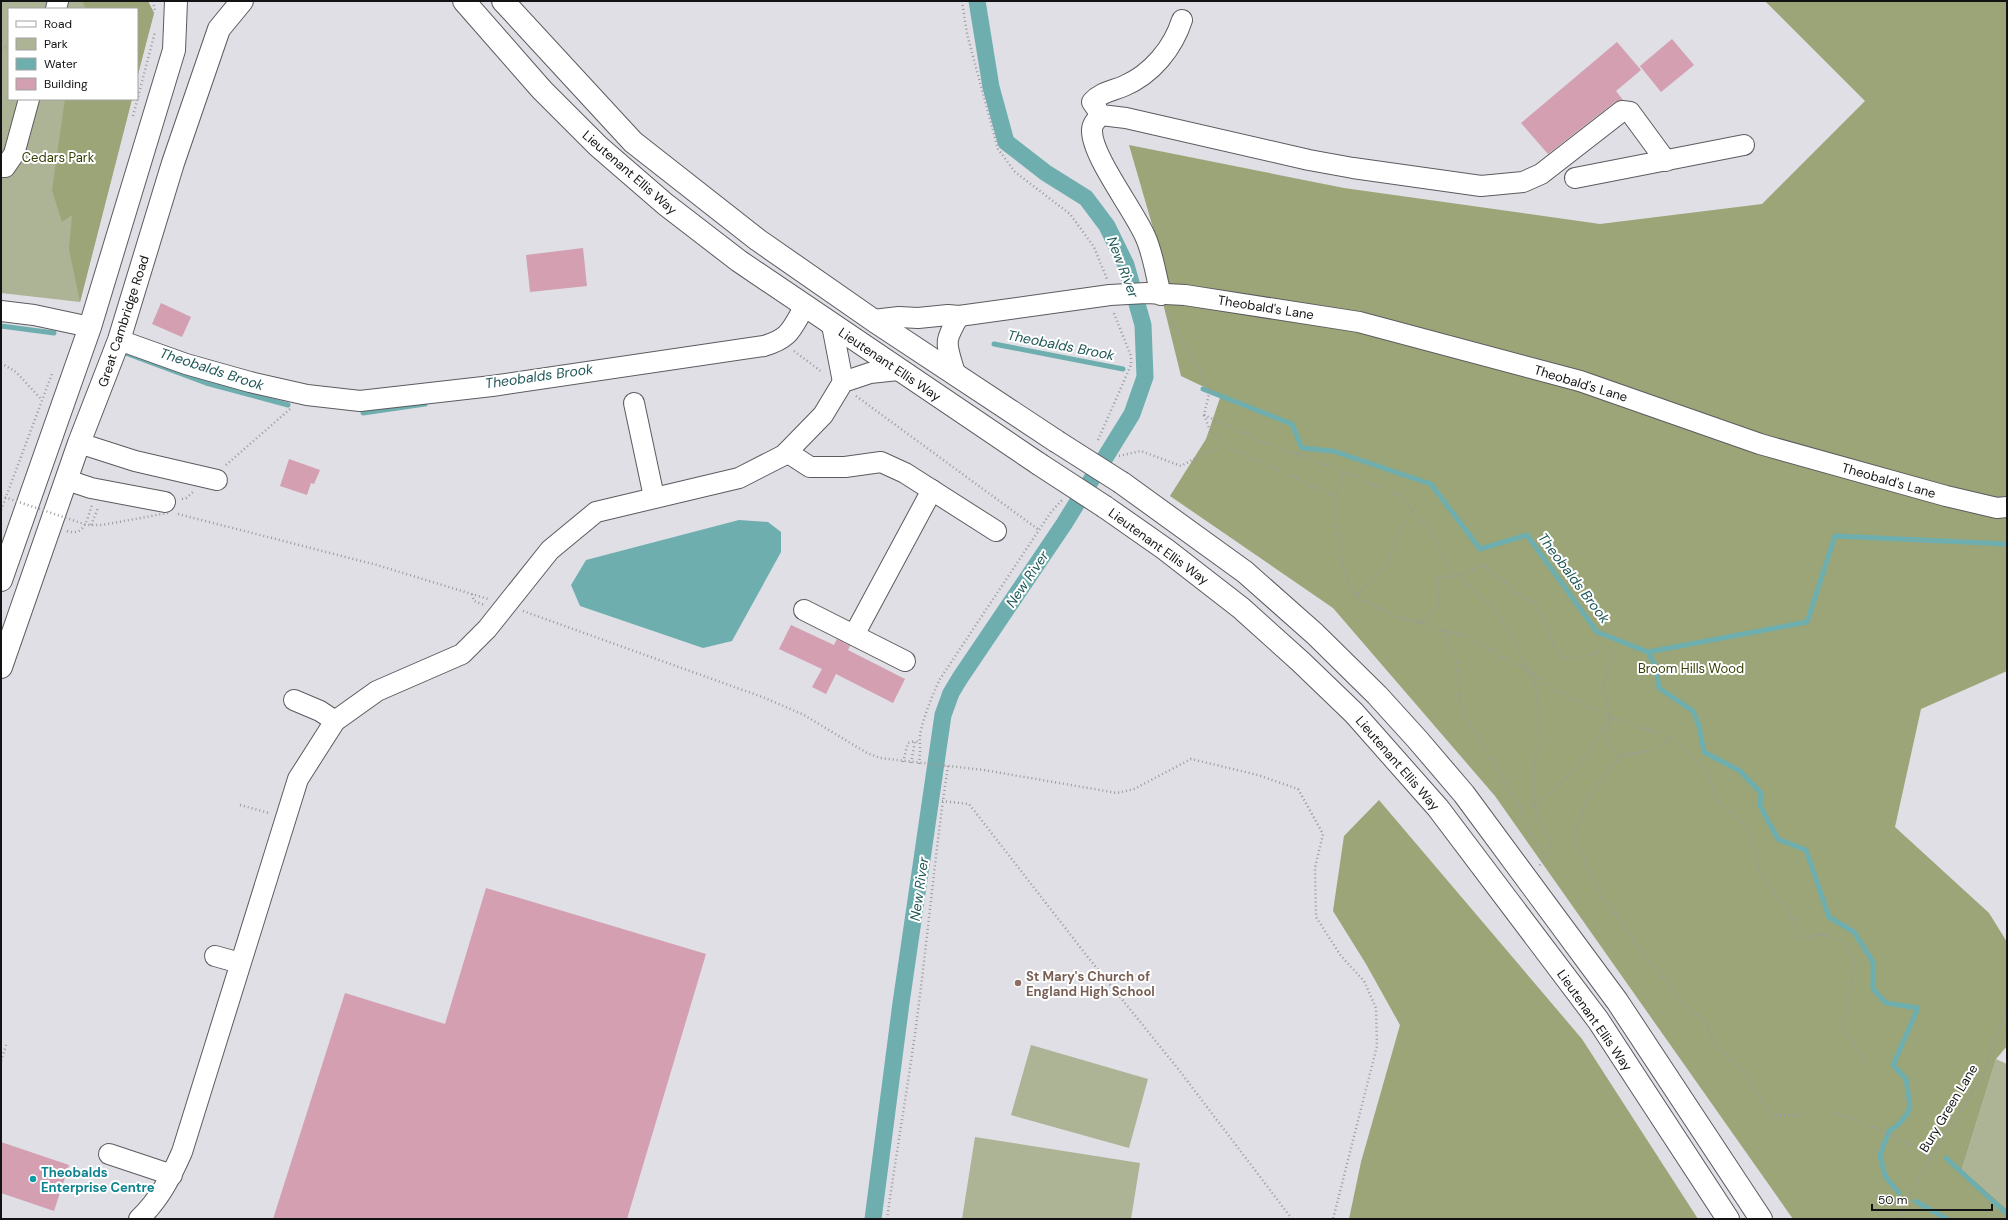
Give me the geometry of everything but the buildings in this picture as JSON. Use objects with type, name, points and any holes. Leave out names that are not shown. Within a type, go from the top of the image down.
[{"type":"main road","points":[[1,580],[90,327],[174,50],[176,1]]},
{"type":"main road","name":"Great Cambridge Road","points":[[1,667],[79,443],[119,340],[172,163],[219,29],[242,1]]},
{"type":"main road","name":"Lieutenant Ellis Way","points":[[464,1],[542,90],[598,146],[665,204],[739,261],[898,370],[1105,507],[1165,549],[1241,608],[1296,657],[1354,713],[1433,802],[1598,1020],[1728,1219]]},
{"type":"main road","name":"Lieutenant Ellis Way","points":[[502,1],[633,142],[758,240],[873,320],[1122,483],[1245,572],[1315,634],[1377,695],[1464,794],[1617,1001],[1762,1219]]},
{"type":"street","points":[[1182,20],[1169,49],[1154,66],[1126,85],[1098,95],[1092,102],[1101,114],[1134,120],[1310,160],[1353,168],[1481,186],[1523,182],[1541,174],[1622,111],[1630,112],[1666,161]]},
{"type":"street","points":[[1,167],[5,167],[14,154],[30,100]]},
{"type":"street","points":[[1101,114],[1095,120],[1092,129],[1097,152],[1135,215],[1146,238],[1153,294]]},
{"type":"street","points":[[1575,178],[1744,145]]},
{"type":"street","points":[[873,320],[899,317],[918,318],[959,316],[1114,291]]},
{"type":"street","name":"Theobald's Lane","points":[[1114,291],[1185,295],[1359,322],[1580,381],[1760,444],[1946,496],[1997,508],[2007,507]]},
{"type":"street","points":[[119,340],[207,370],[250,382],[308,395],[360,401],[492,386],[764,346],[780,341],[788,333],[805,306]]},
{"type":"street","points":[[1,311],[34,315],[90,327]]},
{"type":"street","points":[[955,373],[946,343],[949,333],[959,316]]},
{"type":"street","points":[[832,325],[842,384]]},
{"type":"street","points":[[139,1219],[151,1208],[172,1175],[182,1152],[298,779],[335,721],[377,691],[462,654],[487,629],[550,550],[596,512],[739,478],[787,452],[823,415],[842,384],[870,373],[898,370]]},
{"type":"street","points":[[634,403],[654,497]]},
{"type":"street","points":[[79,443],[135,461],[213,479]]},
{"type":"street","points":[[787,452],[810,467],[845,467],[881,462],[905,473],[996,531]]},
{"type":"street","points":[[67,480],[166,508]]},
{"type":"street","points":[[854,635],[932,490]]},
{"type":"street","points":[[804,610],[905,661]]},
{"type":"street","points":[[294,700],[320,711],[335,721]]},
{"type":"street","points":[[215,956],[240,963]]},
{"type":"street","points":[[109,1154],[172,1175]]},
{"type":"path","points":[[962,1],[967,34],[998,149],[1015,172],[1070,214],[1094,247],[1114,291]]},
{"type":"path","points":[[1153,294],[1164,308],[1210,390],[1204,415],[1209,428],[1222,444],[1336,497]]},
{"type":"path","points":[[1098,440],[1131,365],[1131,356],[1120,327],[1114,317]]},
{"type":"path","points":[[780,341],[842,384],[1040,530]]},
{"type":"path","points":[[1,363],[16,372],[42,400],[1,510]]},
{"type":"path","points":[[1,496],[91,525],[166,508],[186,498],[213,479],[308,395]]},
{"type":"path","points":[[1204,415],[1263,442],[1402,496],[1457,576],[1500,615],[1535,682],[1542,738],[1534,760],[1533,806],[1550,843],[1545,859],[1527,879]]},
{"type":"path","points":[[1119,456],[1141,451],[1181,466],[1222,444]]},
{"type":"path","points":[[1343,472],[1336,497],[1338,541],[1344,571],[1355,596],[1393,615],[1467,637],[1529,671],[1549,687],[1610,718],[1671,738],[1707,770],[1717,800],[1748,829],[1761,874],[1793,918],[1800,940],[1820,934],[1844,942],[1854,963],[1851,990],[1842,1030],[1852,1042],[1868,1068]]},
{"type":"path","points":[[919,764],[921,749],[920,742],[930,699],[940,679],[1051,512],[1066,496]]},
{"type":"path","points":[[84,527],[93,502]]},
{"type":"path","points":[[91,525],[99,504]]},
{"type":"path","points":[[166,508],[184,515],[342,556],[472,594]]},
{"type":"path","points":[[1355,596],[1384,569],[1399,528],[1413,510]]},
{"type":"path","points":[[1420,623],[1440,605],[1436,578],[1462,575],[1481,564],[1492,571],[1518,595],[1537,604],[1548,632],[1562,658],[1576,658],[1591,655],[1604,648],[1611,648],[1612,654],[1604,685],[1610,718],[1608,742],[1622,756]]},
{"type":"path","points":[[524,611],[765,698],[804,715],[867,753],[880,758],[919,764],[984,770],[1116,794],[1134,789],[1191,759],[1258,775],[1298,789],[1323,834],[1315,868],[1316,917],[1341,956],[1364,982],[1376,1008],[1377,1046],[1333,1219]]},
{"type":"path","points":[[1443,630],[1457,661],[1460,706],[1516,801],[1545,859]]},
{"type":"path","points":[[1533,806],[1573,772],[1610,718]]},
{"type":"path","points":[[1671,738],[1663,746],[1640,754],[1622,756],[1596,782],[1588,796],[1573,844],[1583,855],[1600,892],[1641,951],[1659,971],[1683,1003],[1693,1013],[1705,1021],[1716,1047],[1748,1075],[1764,1106],[1774,1115],[1793,1116],[1810,1110],[1832,1111],[1879,1129],[1899,1139],[1924,1152],[1929,1160]]},
{"type":"path","points":[[903,762],[908,743],[915,741],[920,742]]},
{"type":"path","points":[[911,763],[915,741]]},
{"type":"path","points":[[886,1219],[919,1004],[931,891],[940,833],[942,801],[948,766]]},
{"type":"path","points":[[942,801],[969,804],[1087,956],[1180,1070],[1292,1219]]},
{"type":"path","points":[[240,805],[285,818]]},
{"type":"path","name":"Bury Green Lane","points":[[1898,1219],[1929,1160],[1984,1073],[2007,1004]]},
{"type":"path","points":[[1,1060],[7,1042]]},
{"type":"green space","name":"Cedars Park","points":[[1,1],[148,1],[154,13],[138,74],[138,8],[8,8],[8,100],[132,100],[80,302],[1,293]]},
{"type":"green space","points":[[82,1],[148,1],[154,13],[138,74],[138,8],[86,8]]},
{"type":"green space","name":"Broom Hills Wood","points":[[1765,1],[2007,1],[2007,671],[1921,709],[1895,827],[1989,913],[2007,942],[2007,1046],[1996,1059],[1962,1169],[2007,1209],[2007,1219],[1793,1219],[1495,796],[1333,608],[1170,496],[1206,439],[1221,395],[1181,376],[1161,295],[1171,290],[1129,145],[1344,188],[1600,224],[1762,204],[1865,101]]},
{"type":"green space","points":[[65,100],[132,100],[80,302],[69,249],[72,215],[62,222],[52,190]]},
{"type":"green space","points":[[1379,800],[1582,1039],[1698,1219],[1349,1219],[1361,1162],[1400,1025],[1366,964],[1333,911],[1344,836]]},
{"type":"green space","points":[[1031,1045],[1148,1079],[1129,1148],[1011,1115]]},
{"type":"green space","points":[[1996,1059],[2007,1064],[2007,1209],[1962,1169]]},
{"type":"green space","points":[[975,1137],[1140,1163],[1131,1219],[962,1219]]},
{"type":"water","points":[[739,520],[768,522],[781,532],[781,552],[732,641],[703,648],[580,606],[571,585],[586,560]]},
{"type":"waterway","name":"New River","points":[[873,1219],[901,1003],[943,715],[951,693],[960,678],[1064,524],[1132,414],[1145,377],[1143,325],[1126,265],[1107,226],[1086,198],[1046,173],[1006,142],[991,87],[977,1]]},
{"type":"waterway","name":"Theobalds Brook","points":[[1,326],[54,333]]},
{"type":"waterway","name":"Theobalds Brook","points":[[994,344],[1123,369]]},
{"type":"waterway","name":"Theobalds Brook","points":[[128,354],[206,383],[288,405]]},
{"type":"waterway","name":"Theobalds Brook","points":[[1203,389],[1292,424],[1302,448],[1333,451],[1431,484],[1480,549],[1527,535],[1597,632],[1648,652],[1656,667],[1659,688],[1693,711],[1699,726],[1704,752],[1740,771],[1761,793],[1760,806],[1778,839],[1806,850],[1829,917],[1854,932],[1873,962],[1873,989],[1886,1003],[1918,1008],[1893,1065],[1906,1079],[1910,1106],[1907,1114],[1898,1125],[1889,1131],[1880,1155],[1885,1176],[1899,1193]]},
{"type":"waterway","name":"Theobalds Brook","points":[[363,413],[425,404]]},
{"type":"waterway","points":[[1648,652],[1807,622],[1835,536],[2007,544]]},
{"type":"waterway","points":[[1946,1158],[2007,1214]]},
{"type":"waterway","name":"Theobalds Brook","points":[[1915,1201],[1947,1219]]},
{"type":"place","name":"St Mary's Church of England High School","points":[[1018,983]]},
{"type":"place","name":"Theobalds Enterprise Centre","points":[[33,1179]]}]
